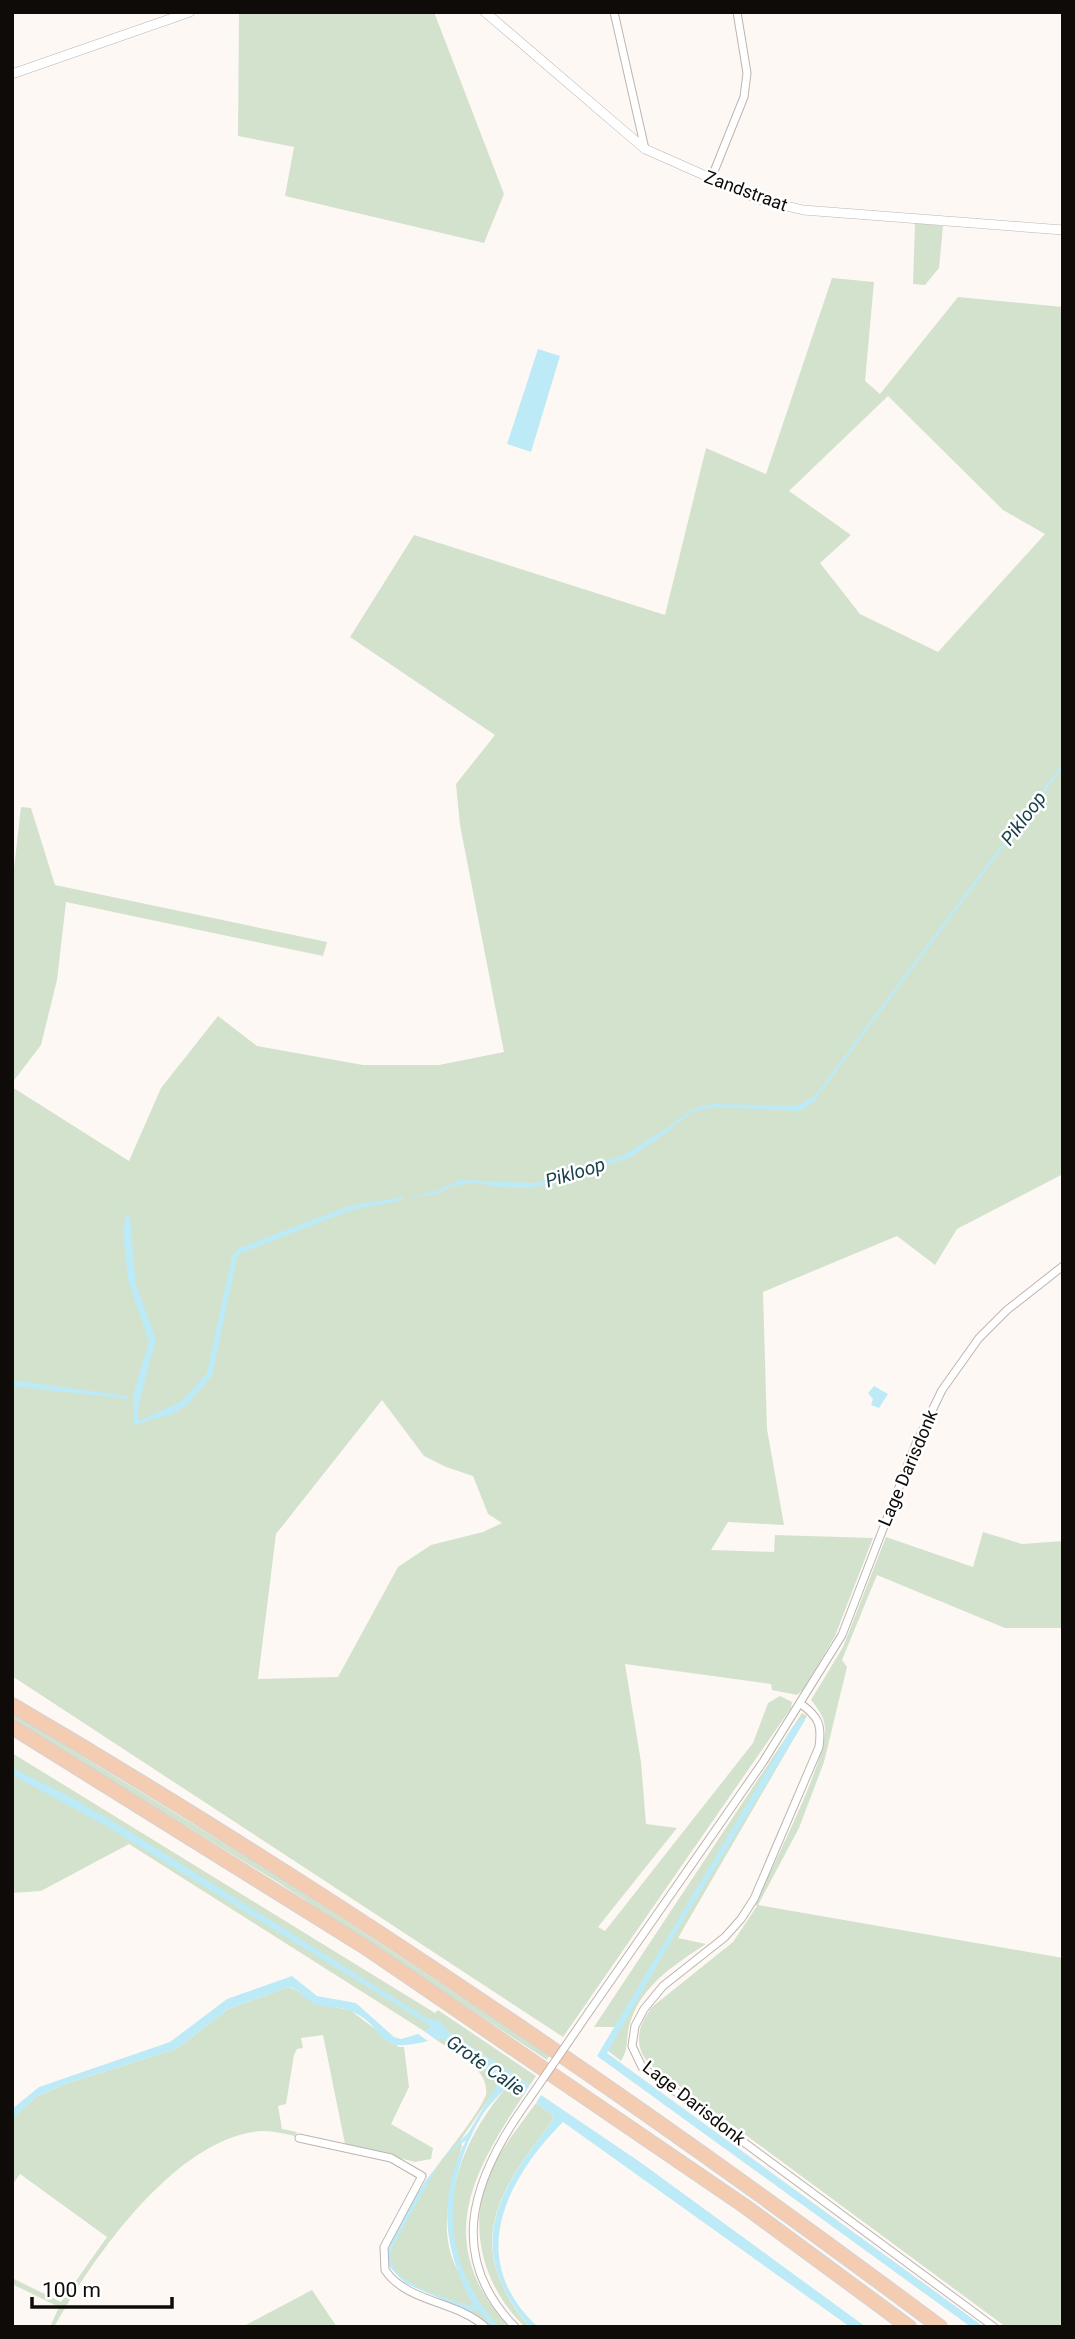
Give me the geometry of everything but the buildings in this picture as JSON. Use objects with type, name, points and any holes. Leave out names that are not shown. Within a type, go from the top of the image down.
[{"type":"highway","points":[[12,1705],[313,1891],[544,2043],[756,2191],[940,2327]]},
{"type":"highway","points":[[12,1727],[376,1954],[746,2207],[909,2327]]},
{"type":"street","points":[[12,74],[190,12]]},
{"type":"street","name":"Zandstraat","points":[[485,12],[645,149],[758,199],[803,211],[1063,230]]},
{"type":"street","points":[[614,12],[645,149]]},
{"type":"street","points":[[710,179],[744,97],[747,73],[737,12]]},
{"type":"street","name":"Lage Darisdonk","points":[[515,2327],[494,2300],[475,2249],[473,2218],[483,2174],[494,2150],[801,1704],[842,1635],[915,1447],[942,1390],[979,1339],[1007,1310],[1063,1266]]},
{"type":"street","name":"Lage Darisdonk","points":[[801,1704],[817,1716],[821,1729],[819,1747],[754,1899],[725,1937],[663,1986],[644,2009],[635,2026],[632,2046],[642,2067],[994,2327]]},
{"type":"street","points":[[299,2138],[391,2158],[422,2176],[384,2247],[385,2270],[400,2286],[469,2316],[485,2327]]},
{"type":"green space","points":[[239,12],[434,12],[504,194],[484,243],[285,196],[294,147],[238,136]]},
{"type":"green space","points":[[915,223],[943,226],[939,268],[925,285],[913,284]]},
{"type":"green space","points":[[832,278],[874,282],[865,381],[880,394],[958,297],[1063,307],[1063,1174],[957,1229],[935,1265],[897,1236],[763,1292],[767,1429],[784,1525],[728,1522],[711,1550],[774,1552],[775,1535],[873,1538],[835,1636],[803,1690],[797,1695],[772,1690],[771,1684],[625,1664],[641,1762],[646,1824],[677,1828],[598,1927],[605,1931],[753,1743],[768,1703],[780,1696],[792,1702],[791,1708],[563,2037],[12,1676],[12,1087],[129,1161],[161,1088],[218,1016],[257,1046],[363,1065],[439,1065],[504,1052],[460,825],[456,784],[495,735],[350,637],[414,535],[665,615],[706,448],[766,474]],"holes":[[[888,396],[1003,510],[1045,534],[938,652],[860,614],[820,563],[851,535],[789,491]],[[382,1400],[424,1456],[473,1476],[488,1514],[502,1523],[483,1532],[431,1545],[398,1567],[338,1677],[258,1679],[276,1534]]]},
{"type":"green space","points":[[21,807],[31,808],[55,885],[327,942],[323,956],[66,902],[57,980],[41,1045],[12,1083],[12,886]]},
{"type":"green space","points":[[983,1532],[1022,1544],[1063,1541],[1063,1628],[1005,1628],[877,1575],[842,1660],[847,1667],[824,1762],[799,1828],[758,1905],[1063,1958],[1063,2327],[1006,2327],[648,2063],[639,2042],[643,2021],[652,2007],[733,1942],[757,1906],[755,1904],[808,1789],[823,1744],[823,1720],[811,1700],[843,1647],[886,1537],[973,1567]]},
{"type":"green space","points":[[12,1713],[281,1878],[550,2055],[547,2060],[279,1883],[12,1720]]},
{"type":"green space","points":[[802,1713],[807,1716],[678,1938],[706,1944],[652,1985],[636,2007],[628,2031],[626,2051],[621,2061],[603,2047],[616,2027],[594,2027]]},
{"type":"green space","points":[[12,1753],[435,2013],[438,2010],[536,2076],[530,2085],[445,2030],[424,2031],[129,1844],[41,1891],[12,1893]]},
{"type":"green space","points":[[288,1987],[297,1990],[314,2003],[350,2010],[399,2047],[404,2047],[409,2087],[391,2124],[433,2148],[431,2159],[415,2162],[345,2144],[323,2035],[301,2038],[303,2048],[297,2049],[294,2055],[286,2104],[278,2106],[282,2129],[297,2132],[295,2136],[269,2131],[253,2132],[222,2141],[193,2158],[164,2181],[137,2209],[90,2270],[54,2327],[50,2327],[59,2307],[12,2284],[12,2278],[61,2302],[107,2237],[20,2174],[12,2185],[14,2117],[36,2097],[68,2083],[176,2049],[228,2009]]},
{"type":"green space","points":[[441,2037],[502,2080],[460,2141],[462,2146],[449,2200],[447,2236],[450,2253],[468,2285],[458,2257],[453,2230],[452,2204],[457,2178],[465,2154],[491,2106],[509,2084],[525,2093],[489,2152],[476,2180],[468,2208],[466,2237],[472,2266],[485,2296],[509,2327],[491,2327],[475,2314],[405,2283],[389,2266],[390,2247],[411,2203],[486,2095],[486,2085],[476,2069],[435,2039]]},
{"type":"green space","points":[[536,2103],[553,2115],[552,2121],[513,2176],[496,2216],[492,2237],[494,2259],[501,2282],[513,2306],[530,2327],[525,2327],[511,2312],[490,2278],[480,2239],[479,2220],[491,2170]]},
{"type":"green space","points":[[312,2290],[337,2327],[242,2327]]},
{"type":"water","points":[[538,349],[560,356],[531,452],[507,444]]},
{"type":"water","points":[[814,1097],[818,1099],[800,1111],[712,1107],[686,1114],[698,1107],[714,1104],[796,1106]]},
{"type":"water","points":[[670,1126],[672,1129],[629,1158],[533,1188],[473,1183],[453,1186],[437,1194],[407,1198],[436,1191],[460,1180],[535,1183],[622,1156]]},
{"type":"water","points":[[402,1197],[403,1200],[352,1210],[241,1253],[237,1257],[212,1376],[186,1406],[172,1414],[134,1425],[133,1395],[149,1342],[128,1280],[123,1233],[126,1213],[130,1216],[136,1285],[156,1339],[138,1407],[139,1421],[182,1401],[207,1373],[232,1256],[239,1248],[349,1206]]},
{"type":"water","points":[[12,1380],[127,1396],[128,1399],[12,1386]]},
{"type":"water","points":[[874,1386],[888,1394],[879,1408],[871,1405],[873,1399],[868,1393]]},
{"type":"water","points":[[802,1717],[805,1720],[681,1924],[607,2053],[984,2327],[971,2327],[597,2056],[792,1728]]},
{"type":"water","name":"Grote Calie","points":[[12,1768],[67,1795],[124,1828],[428,2019],[441,2021],[447,2031],[530,2085],[525,2093],[509,2084],[484,2113],[467,2144],[453,2199],[453,2226],[467,2279],[480,2303],[499,2327],[493,2327],[477,2310],[470,2311],[405,2283],[389,2266],[387,2251],[425,2181],[437,2167],[391,2250],[392,2262],[397,2272],[419,2287],[474,2306],[456,2265],[447,2224],[451,2183],[466,2140],[440,2161],[468,2133],[501,2079],[443,2039],[435,2039],[424,2031],[430,2027],[426,2023],[101,1823],[12,1775]]},
{"type":"water","points":[[292,1976],[317,1996],[356,2003],[394,2037],[401,2039],[418,2034],[428,2041],[409,2045],[388,2042],[362,2017],[348,2010],[315,2004],[288,1987],[228,2009],[176,2049],[68,2083],[36,2097],[12,2120],[12,2109],[39,2087],[170,2042],[227,1999]]},
{"type":"water","points":[[541,2095],[640,2162],[866,2327],[850,2327],[563,2122],[524,2169],[510,2195],[501,2221],[499,2248],[503,2275],[516,2301],[538,2327],[530,2327],[501,2282],[494,2259],[493,2237],[496,2216],[513,2176],[552,2121],[553,2115],[536,2103]]},
{"type":"waterway","name":"Pikloop","points":[[814,1099],[1063,765]]},
{"type":"waterway","name":"Pikloop","points":[[669,1128],[689,1113]]}]
